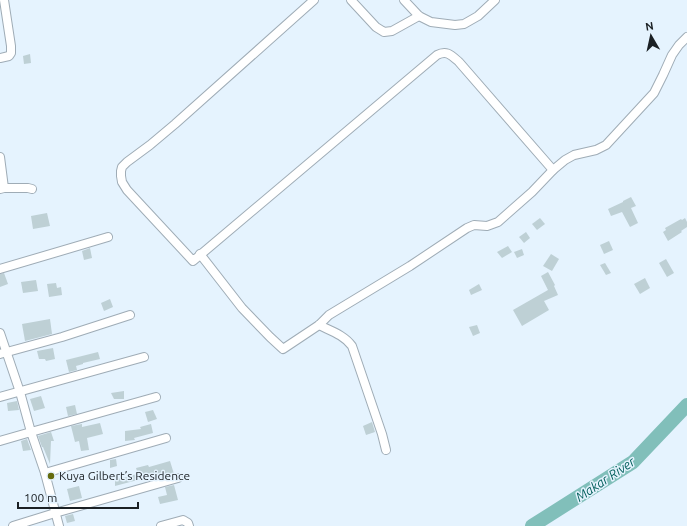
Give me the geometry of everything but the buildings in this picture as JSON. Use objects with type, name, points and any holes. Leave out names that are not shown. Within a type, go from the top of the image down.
[{"type":"street","points":[[0,58],[9,56],[11,53],[4,0]]},
{"type":"street","points":[[314,0],[175,124],[122,168],[122,182],[128,190],[193,261],[440,54],[452,55],[459,62],[553,170]]},
{"type":"street","points":[[351,0],[376,28],[384,32],[392,31],[418,16]]},
{"type":"street","points":[[404,0],[418,16],[431,22],[455,25],[464,24],[478,16],[495,0]]},
{"type":"street","points":[[200,254],[242,308],[282,349],[318,325],[329,315],[410,266],[467,228],[474,225],[487,226],[498,222],[565,160],[574,155],[596,150],[606,144],[654,93],[672,55],[687,37]]},
{"type":"street","points":[[0,157],[2,189],[32,189]]},
{"type":"street","points":[[0,269],[108,237]]},
{"type":"street","points":[[3,353],[62,337],[130,315]]},
{"type":"street","points":[[318,325],[343,336],[352,346],[386,450]]},
{"type":"street","points":[[0,333],[3,353],[20,392],[45,473],[59,526]]},
{"type":"street","points":[[0,397],[144,357]]},
{"type":"street","points":[[0,440],[156,397]]},
{"type":"street","points":[[45,473],[166,438]]},
{"type":"street","points":[[13,526],[55,512],[178,478]]},
{"type":"street","points":[[161,526],[183,520],[188,523],[189,526]]},
{"type":"waterway","name":"Makar River","points":[[532,526],[633,462],[687,405]]},
{"type":"place","name":"Kuya Gilbert’s Residence","points":[[51,476]]}]
